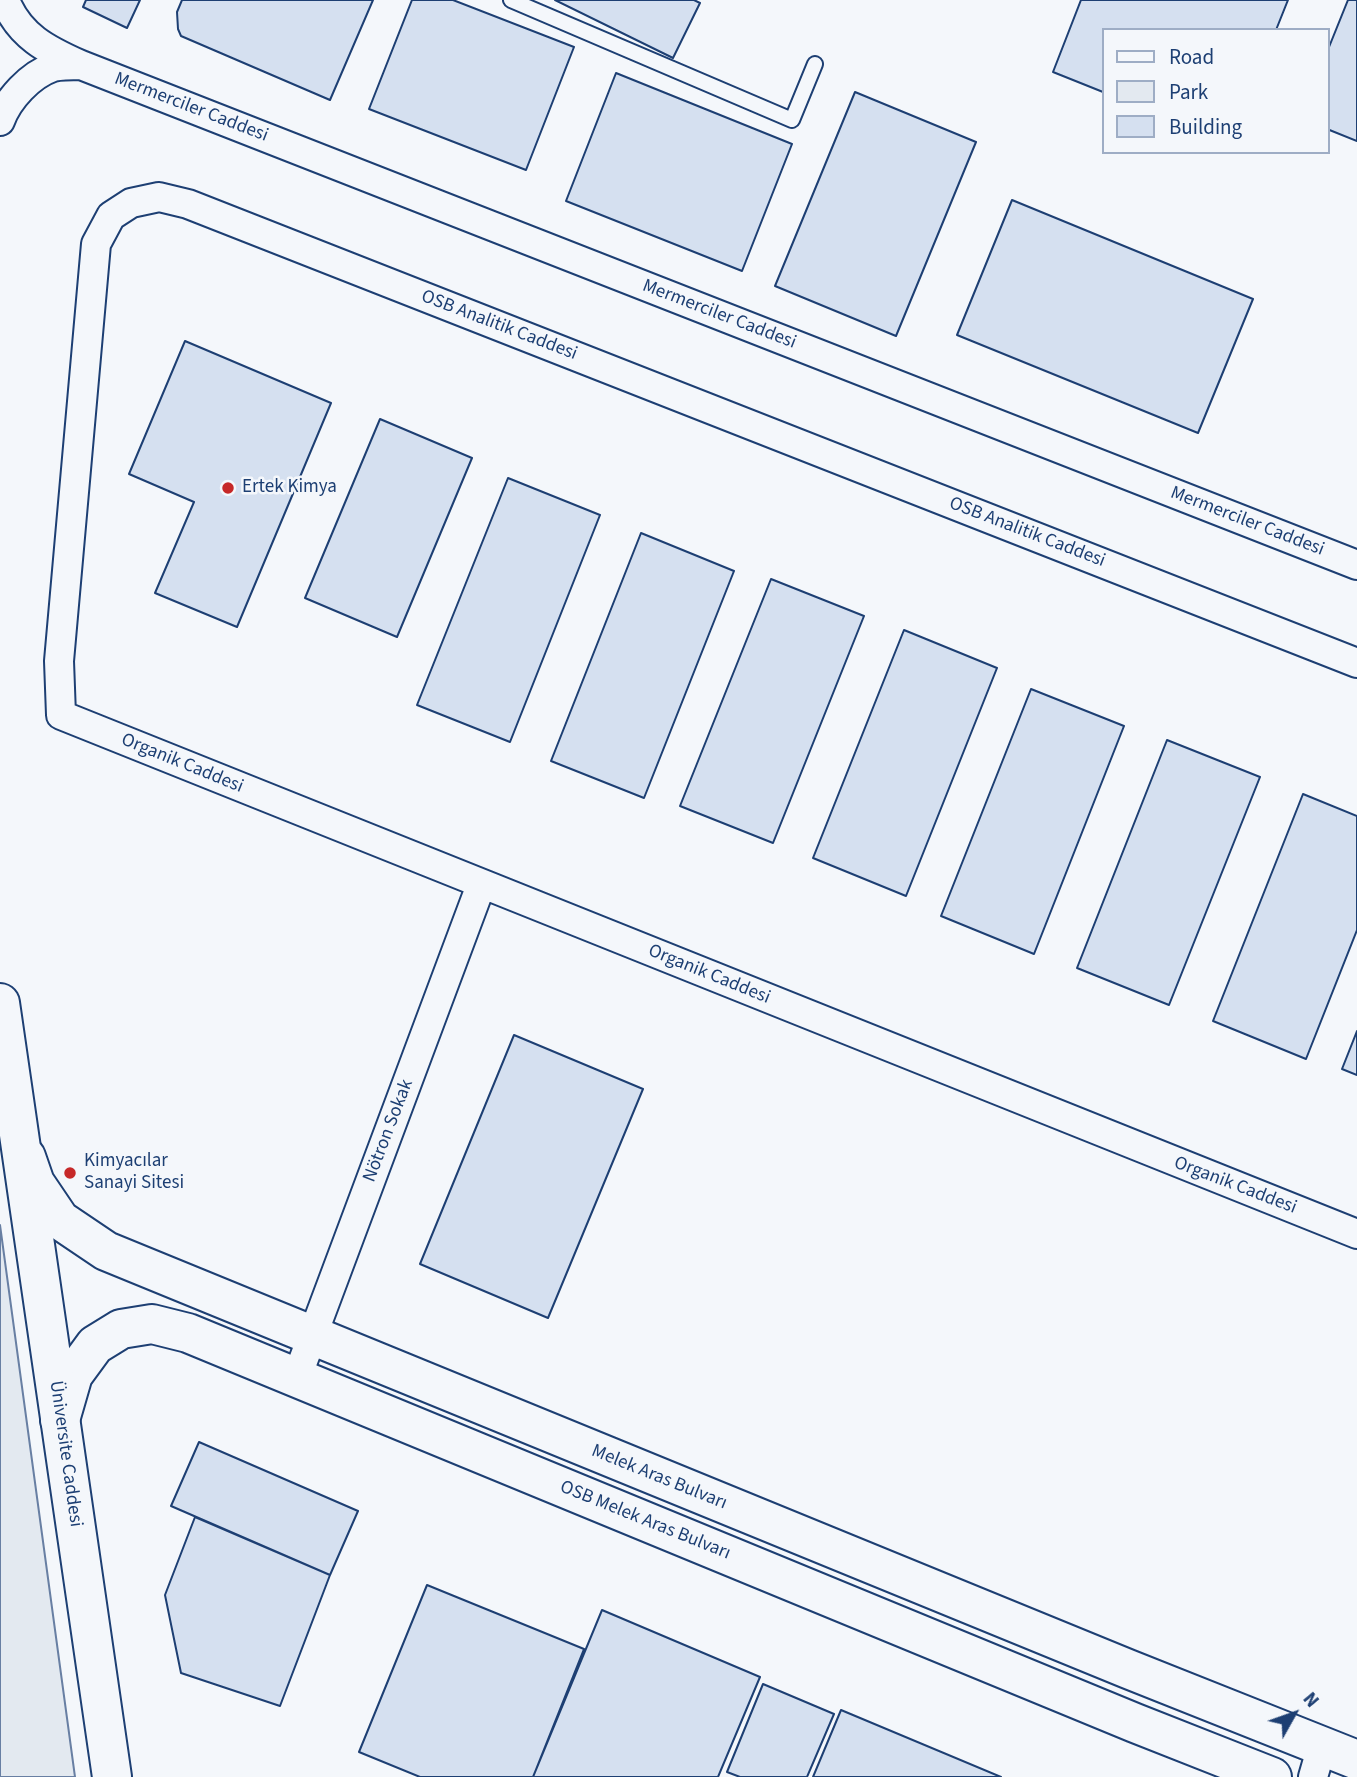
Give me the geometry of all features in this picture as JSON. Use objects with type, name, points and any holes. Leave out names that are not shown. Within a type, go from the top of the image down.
[{"type":"street","name":"Mermerciler Caddesi","points":[[5,0],[9,12],[20,28],[34,41],[81,65],[1357,565]]},
{"type":"street","points":[[0,121],[14,95],[36,76],[54,67],[81,65]]},
{"type":"street","name":"OSB Analitik Caddesi","points":[[61,715],[59,661],[96,244],[111,216],[131,203],[159,197],[188,204],[1357,663]]},
{"type":"street","name":"Organik Caddesi","points":[[61,715],[1357,1234]]},
{"type":"street","name":"Nötron Sokak","points":[[297,1377],[481,885]]},
{"type":"street","points":[[0,1003],[17,1130]]},
{"type":"street","name":"Melek Aras Bulvarı","points":[[17,1130],[35,1184],[60,1220],[106,1251],[621,1463],[1317,1762],[1357,1760]]},
{"type":"street","name":"Üniversite Caddesi","points":[[17,1130],[112,1777]]},
{"type":"street","name":"OSB Melek Aras Bulvarı","points":[[60,1420],[73,1375],[95,1345],[121,1329],[152,1324],[187,1332],[1272,1777]]},
{"type":"lane","points":[[511,0],[792,120],[815,64]]},
{"type":"green space","points":[[0,1225],[75,1777],[0,1777]]},
{"type":"building","points":[[86,0],[140,0],[127,28],[83,7]]},
{"type":"building","points":[[182,0],[373,0],[330,100],[181,36],[177,12]]},
{"type":"building","points":[[412,0],[453,0],[574,47],[526,170],[369,109]]},
{"type":"building","points":[[555,0],[694,0],[700,3],[673,58]]},
{"type":"building","points":[[1081,0],[1288,0],[1277,28],[1102,28],[1102,92],[1053,72]]},
{"type":"building","points":[[1348,0],[1357,0],[1357,141],[1329,130],[1329,47]]},
{"type":"building","points":[[616,73],[792,144],[742,271],[566,201]]},
{"type":"building","points":[[855,92],[976,142],[896,336],[775,286]]},
{"type":"building","points":[[1012,200],[1253,299],[1198,433],[957,335]]},
{"type":"building","name":"Ertek Kimya","points":[[185,341],[331,403],[237,627],[155,593],[194,502],[129,474]]},
{"type":"building","points":[[380,419],[472,458],[397,637],[305,598]]},
{"type":"building","points":[[508,478],[600,515],[510,742],[417,705]]},
{"type":"building","points":[[641,533],[734,571],[644,798],[551,761]]},
{"type":"building","points":[[771,579],[864,616],[773,843],[680,806]]},
{"type":"building","points":[[904,630],[997,668],[906,896],[813,858]]},
{"type":"building","points":[[1031,689],[1124,726],[1034,954],[941,916]]},
{"type":"building","points":[[1167,740],[1260,777],[1169,1005],[1077,968]]},
{"type":"building","points":[[1303,794],[1357,816],[1357,930],[1306,1059],[1213,1021]]},
{"type":"building","points":[[1357,1031],[1357,1075],[1342,1069]]},
{"type":"building","points":[[514,1035],[643,1089],[548,1318],[420,1264]]},
{"type":"building","points":[[199,1442],[358,1511],[330,1575],[171,1506]]},
{"type":"building","points":[[195,1517],[330,1575],[280,1706],[181,1673],[165,1595]]},
{"type":"building","points":[[427,1585],[584,1649],[533,1777],[420,1777],[359,1752]]},
{"type":"building","points":[[602,1610],[760,1677],[718,1777],[533,1777]]},
{"type":"building","points":[[763,1684],[834,1714],[807,1777],[740,1777],[727,1772]]},
{"type":"building","points":[[841,1710],[1001,1777],[813,1777]]},
{"type":"place","name":"Ertek Kimya","points":[[228,488]]},
{"type":"place","name":"Kimyacılar Sanayi Sitesi","points":[[70,1173]]}]
